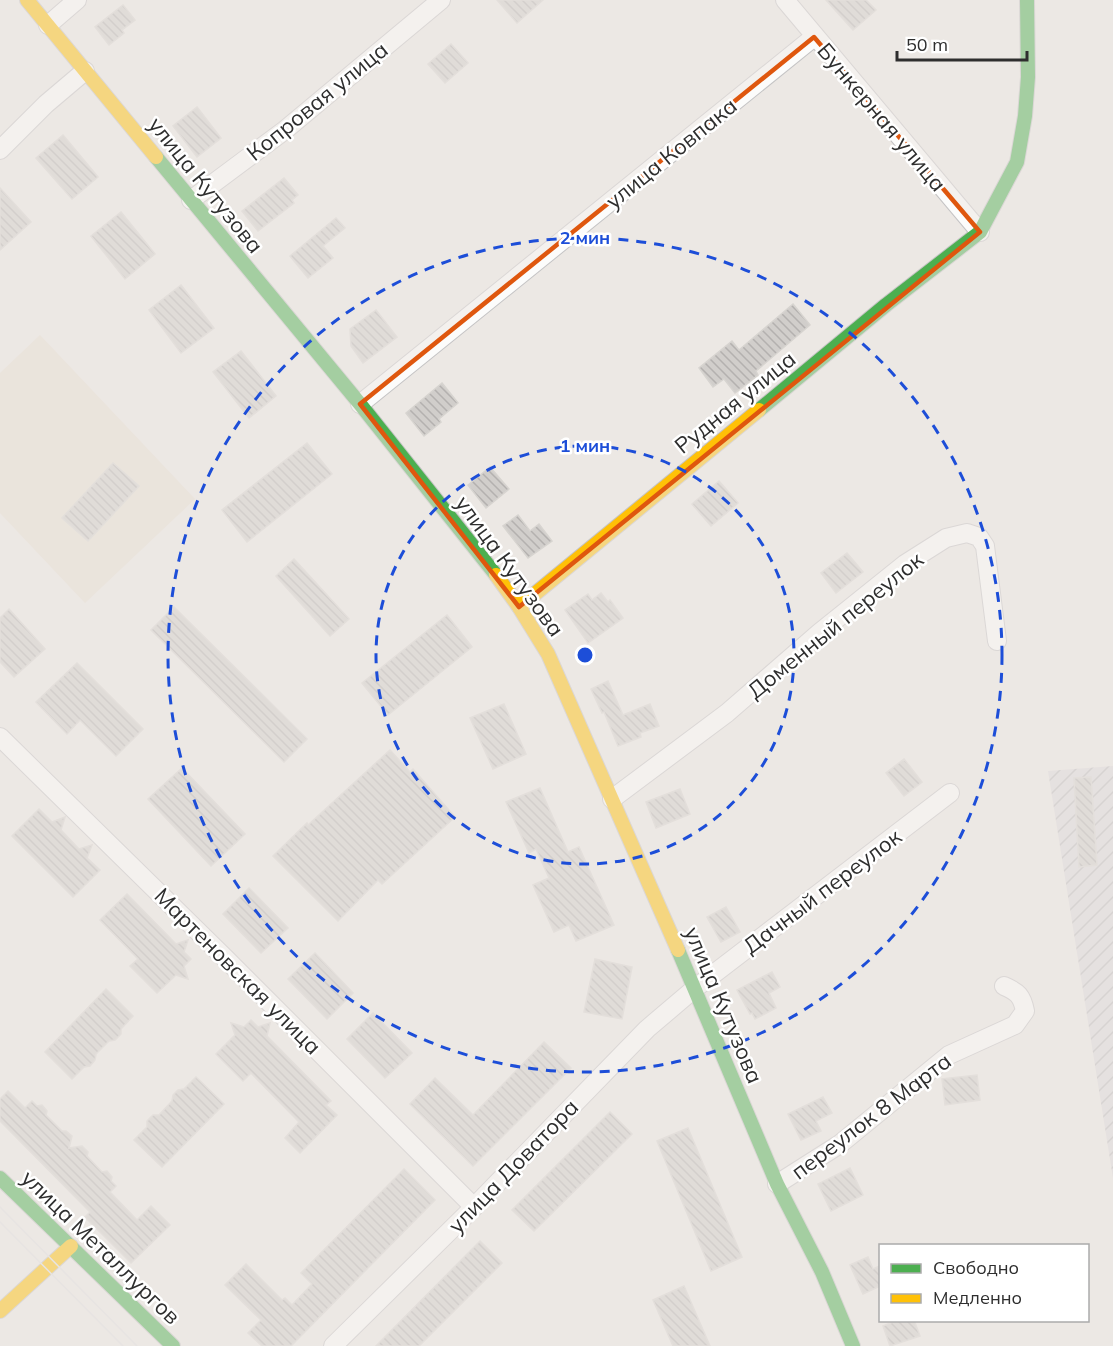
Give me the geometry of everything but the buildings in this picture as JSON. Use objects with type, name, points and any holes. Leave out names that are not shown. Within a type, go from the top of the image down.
[{"type":"main road","name":"улица Кутузова","points":[[27,0],[360,404],[482,556],[519,607],[548,654],[777,1184],[822,1272],[853,1346]]},
{"type":"main road","points":[[980,232],[1017,162],[1025,116],[1028,77],[1027,0]]},
{"type":"main road","name":"Рудная улица","points":[[519,607],[886,305],[980,232]]},
{"type":"main road","name":"улица Металлургов","points":[[0,1178],[173,1346]]},
{"type":"main road","points":[[0,1311],[71,1246]]},
{"type":"street","points":[[48,25],[77,0]]},
{"type":"street","name":"Копровая улица","points":[[191,200],[285,130],[441,0]]},
{"type":"street","name":"Бункерная улица","points":[[785,0],[980,232]]},
{"type":"street","name":"улица Ковпака","points":[[360,404],[814,37]]},
{"type":"street","points":[[0,150],[46,104],[85,71]]},
{"type":"street","name":"Доменный переулок","points":[[612,800],[727,714],[819,633],[906,564],[946,538],[967,533],[979,537],[985,546],[997,641]]},
{"type":"street","name":"Мартеновская улица","points":[[0,737],[474,1207]]},
{"type":"street","name":"Дачный переулок","points":[[694,989],[950,793]]},
{"type":"street","name":"переулок 8 Марта","points":[[777,1184],[840,1144],[950,1055],[1015,1025],[1025,1011],[1023,1000],[1017,992],[1004,987]]},
{"type":"street","name":"улица Доватора","points":[[333,1346],[474,1207],[647,1029],[694,989]]},
{"type":"highlighted area","points":[[814,37],[980,232],[519,607],[360,404]]},
{"type":"shaded area","points":[[40,335],[195,499],[85,603],[0,513],[0,373]]},
{"type":"shaded area","points":[[1113,766],[1113,1178],[1048,771]]},
{"type":"tram line","points":[[0,1207],[137,1346]]},
{"type":"tram line","points":[[0,1222],[123,1346]]},
{"type":"traffic: fast","points":[[759,410],[886,305],[980,232],[1017,162],[1025,116],[1028,77],[1027,0]]},
{"type":"traffic: fast","points":[[156,157],[360,404],[496,575]]},
{"type":"traffic: fast","points":[[678,950],[777,1184],[822,1272],[853,1346]]},
{"type":"traffic: fast","points":[[0,1178],[173,1346]]},
{"type":"traffic: slow","points":[[27,0],[156,157]]},
{"type":"traffic: slow","points":[[519,607],[759,410]]},
{"type":"traffic: slow","points":[[496,575],[548,654],[678,950]]},
{"type":"traffic: slow","points":[[0,1311],[71,1246]]}]
